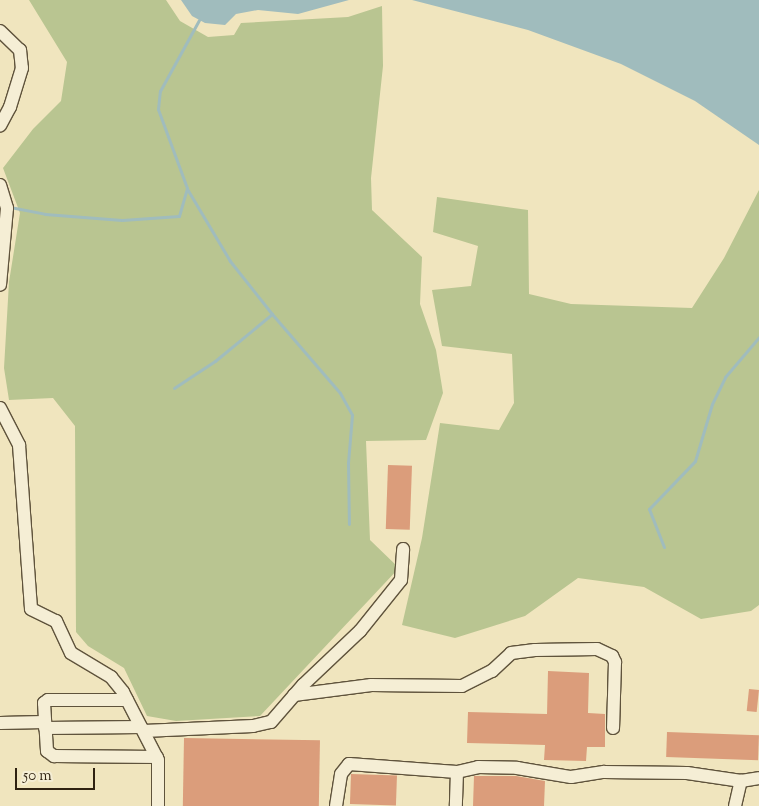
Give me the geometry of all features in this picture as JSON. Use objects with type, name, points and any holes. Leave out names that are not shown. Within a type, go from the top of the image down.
[{"type":"street","points":[[0,31],[20,50],[22,68],[10,107],[0,126]]},
{"type":"street","points":[[0,185],[7,208],[0,285]]},
{"type":"street","points":[[0,408],[19,445],[31,609],[56,622],[72,653],[111,677],[127,700],[157,757],[158,806]]},
{"type":"street","points":[[0,723],[142,729],[253,726],[271,722],[294,695],[360,631],[401,580],[403,549]]},
{"type":"street","points":[[294,695],[370,685],[462,686],[492,671],[511,654],[535,650],[597,649],[612,656],[615,662],[613,728]]},
{"type":"street","points":[[127,700],[48,700],[44,703],[48,751],[54,756],[157,757]]},
{"type":"street","points":[[336,806],[341,774],[349,764],[411,766],[457,772],[478,767],[517,768],[572,776],[604,772],[678,773],[741,781],[759,778]]},
{"type":"street","points":[[456,806],[457,772]]},
{"type":"street","points":[[735,806],[741,781]]},
{"type":"green space","points":[[29,0],[166,0],[180,21],[208,37],[234,35],[241,23],[348,17],[382,6],[383,66],[371,178],[372,210],[422,257],[420,304],[436,350],[443,393],[426,440],[366,441],[370,540],[399,568],[260,716],[176,721],[147,716],[124,668],[88,646],[76,632],[75,426],[53,398],[9,400],[4,368],[9,282],[20,213],[3,168],[33,129],[61,101],[67,62]]},
{"type":"green space","points":[[759,190],[759,605],[751,611],[701,619],[644,587],[578,578],[525,616],[455,638],[402,625],[422,538],[440,423],[499,430],[514,403],[512,354],[442,346],[432,290],[471,286],[478,246],[433,232],[437,197],[528,210],[529,294],[571,304],[692,308],[724,258]]},
{"type":"water","points":[[181,0],[349,0],[298,14],[258,10],[236,14],[225,25],[205,23],[192,16]]},
{"type":"water","points":[[412,0],[759,0],[759,145],[695,101],[621,64],[528,30]]},
{"type":"building","points":[[388,465],[412,466],[410,530],[386,529]]},
{"type":"building","points":[[548,671],[589,673],[588,713],[605,714],[605,747],[587,747],[586,761],[544,760],[545,745],[467,743],[468,712],[547,714]]},
{"type":"building","points":[[749,689],[759,690],[757,712],[747,711]]},
{"type":"building","points":[[667,732],[759,735],[758,760],[666,757]]},
{"type":"building","points":[[184,738],[320,740],[319,806],[183,806]]},
{"type":"building","points":[[351,774],[397,776],[396,806],[350,804]]},
{"type":"building","points":[[474,776],[516,776],[545,781],[544,806],[473,806]]},
{"type":"waterway","points":[[10,207],[45,214],[122,220],[179,216],[187,188],[158,109],[160,91],[199,20]]},
{"type":"waterway","points":[[174,388],[215,361],[272,314],[230,261],[187,189]]},
{"type":"waterway","points":[[272,314],[340,393],[352,415],[348,463],[349,524]]},
{"type":"waterway","points":[[664,547],[649,509],[695,461],[712,404],[725,377],[759,337]]}]
